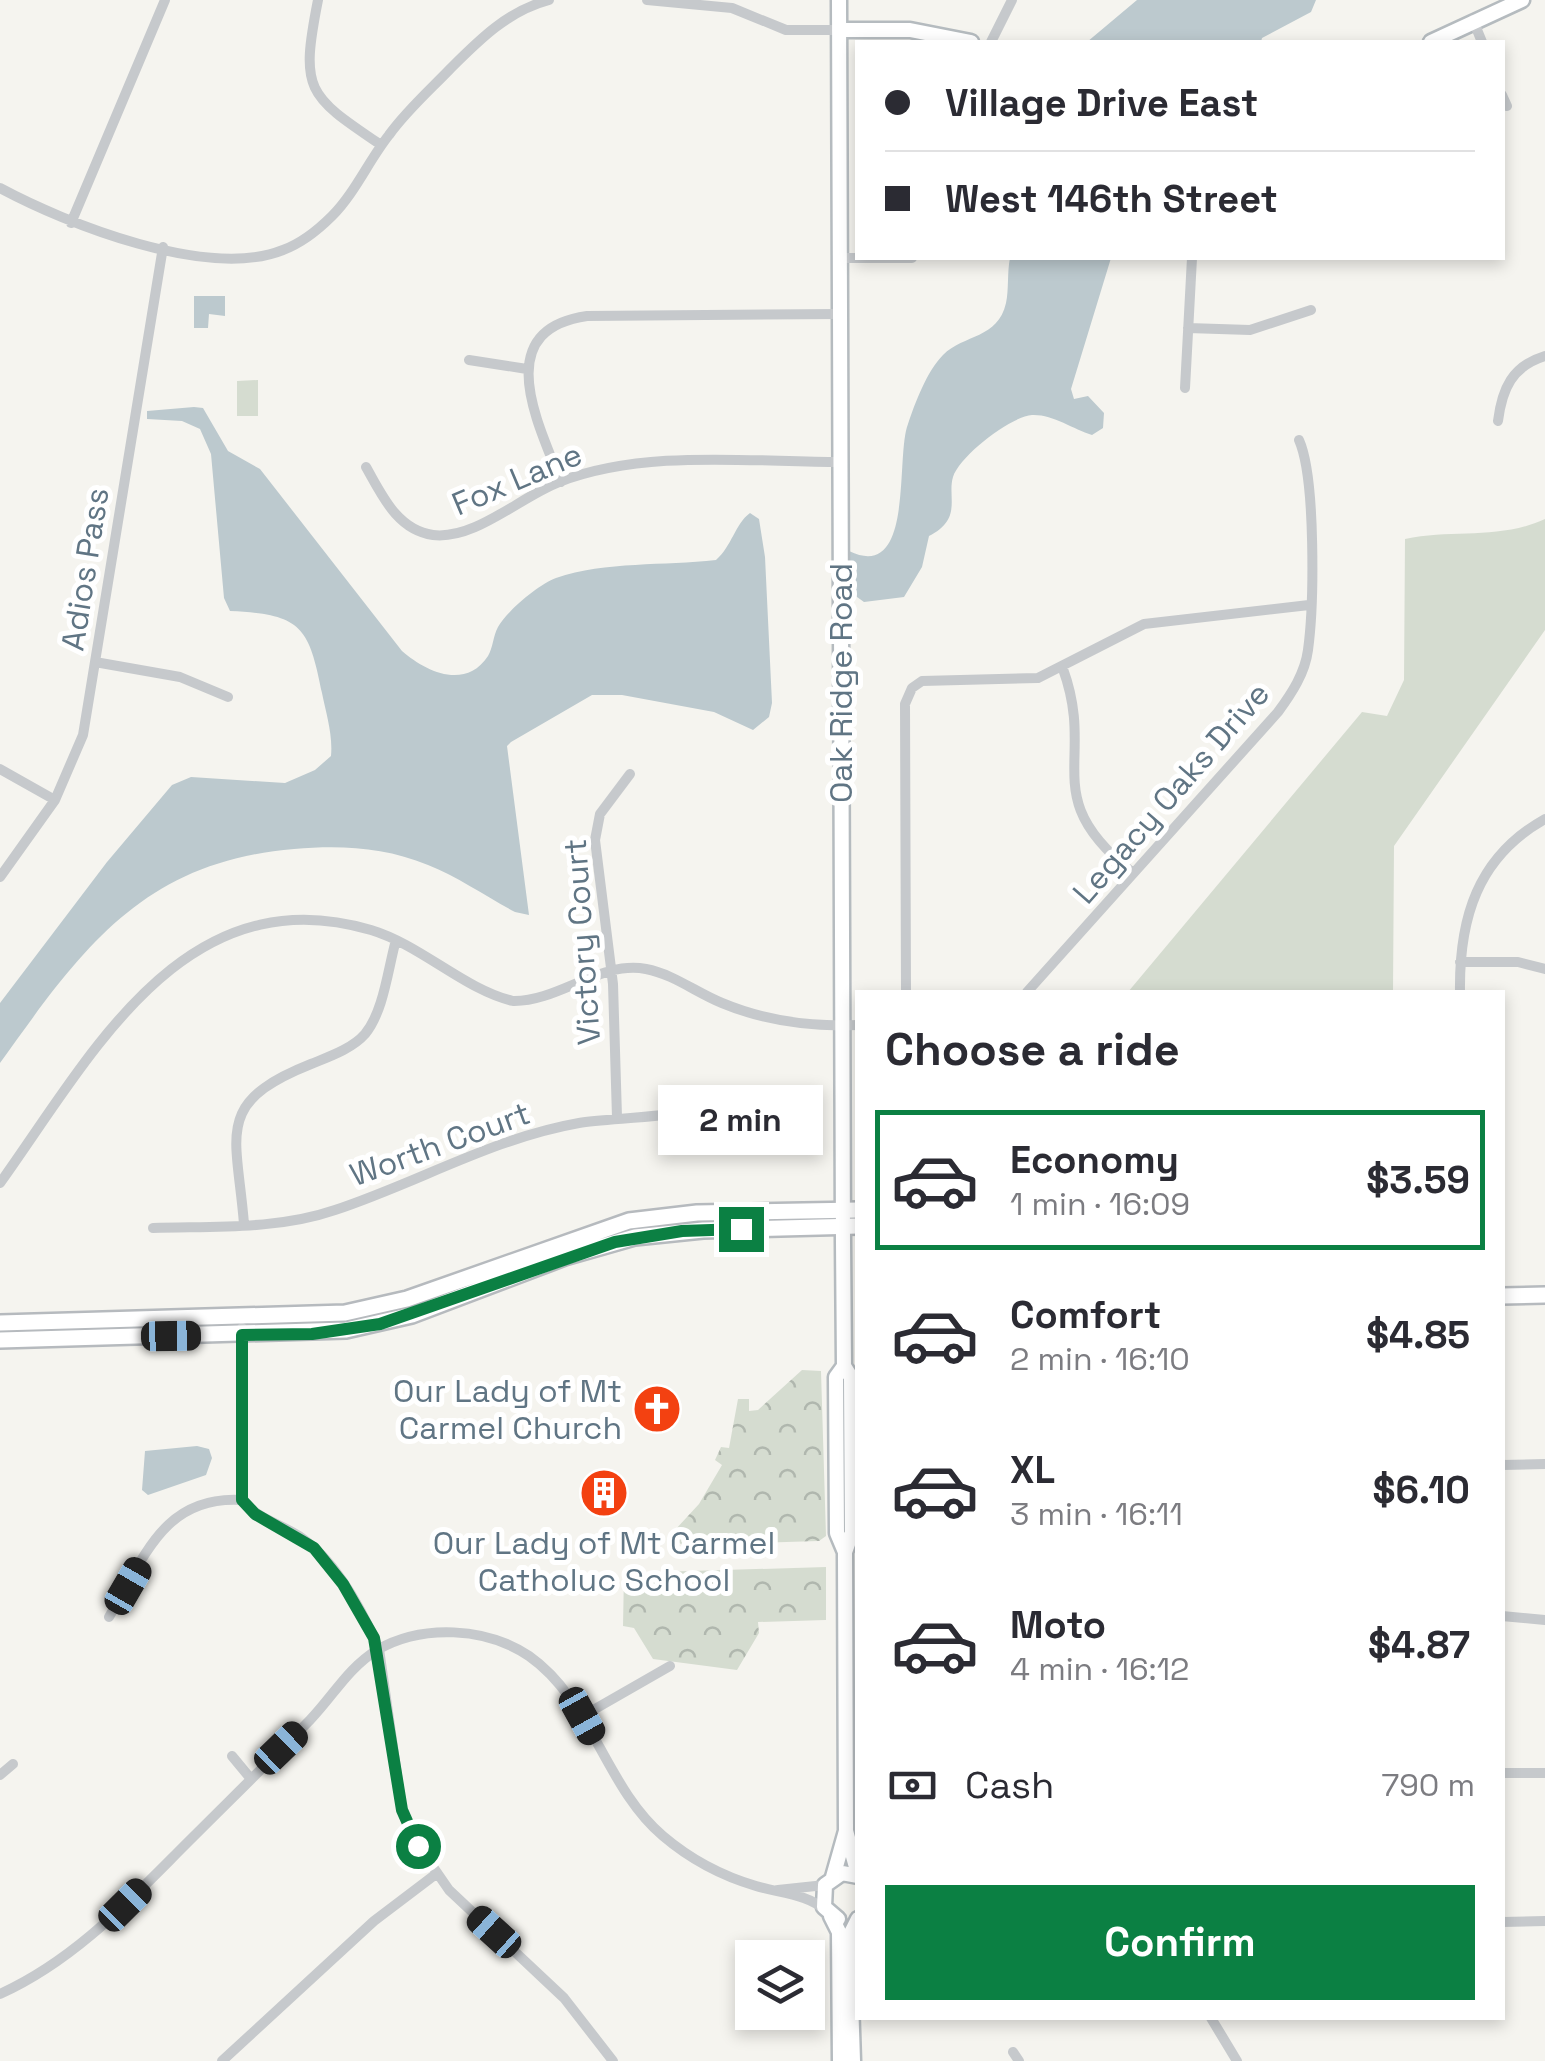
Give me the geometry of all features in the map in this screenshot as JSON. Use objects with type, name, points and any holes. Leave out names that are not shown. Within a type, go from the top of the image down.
[{"type":"main road","points":[[0,1340],[242,1327],[334,1315],[392,1303],[629,1221],[698,1213],[850,1218]]},
{"type":"main road","points":[[1505,1296],[1545,1295]]},
{"type":"main road","points":[[0,1323],[242,1327]]},
{"type":"street","points":[[71,223],[165,0]]},
{"type":"street","points":[[318,0],[308,53],[314,89],[326,108],[382,146]]},
{"type":"street","points":[[0,188],[71,223],[163,247],[231,257],[281,251],[337,211],[404,116],[493,28],[524,8],[549,0]]},
{"type":"street","points":[[647,0],[716,5],[786,30],[910,30],[962,40]]},
{"type":"street","name":"Oak Ridge Road","points":[[839,0],[840,462],[850,1025],[850,1218],[844,1366],[851,1377],[852,1533],[845,1552],[846,1831],[855,1864]]},
{"type":"street","points":[[992,40],[1012,0]]},
{"type":"street","points":[[1435,40],[1522,0]]},
{"type":"street","points":[[1473,20],[1481,40]]},
{"type":"street","name":"Adios Pass","points":[[0,877],[56,800],[83,735],[163,247]]},
{"type":"street","points":[[840,258],[855,258]]},
{"type":"street","points":[[1185,388],[1192,260]]},
{"type":"street","points":[[1188,328],[1250,330],[1311,310]]},
{"type":"street","points":[[560,482],[530,398],[528,369],[544,335],[577,317],[840,314]]},
{"type":"street","points":[[1498,421],[1506,384],[1523,366],[1545,356]]},
{"type":"street","points":[[469,360],[528,369]]},
{"type":"street","name":"Legacy Oaks Drive","points":[[1029,990],[1290,696],[1308,650],[1308,470],[1299,440]]},
{"type":"street","name":"Fox Lane","points":[[366,467],[400,520],[434,535],[465,531],[560,482],[647,463],[840,462]]},
{"type":"street","points":[[906,990],[905,704],[912,688],[933,680],[1024,680],[1063,669],[1144,624],[1309,605]]},
{"type":"street","points":[[96,662],[180,678],[228,697]]},
{"type":"street","points":[[1063,669],[1074,708],[1076,804],[1092,836],[1132,873]]},
{"type":"street","points":[[0,769],[56,800]]},
{"type":"street","name":"Victory Court","points":[[617,1117],[612,972],[595,840],[600,814],[630,774]]},
{"type":"street","points":[[1460,990],[1464,923],[1485,873],[1506,848],[1545,820]]},
{"type":"street","points":[[0,1183],[127,1008],[185,956],[233,933],[287,922],[356,926],[396,940],[513,1001],[535,1000],[612,972],[647,968],[726,1005],[795,1024],[850,1025]]},
{"type":"street","points":[[244,1224],[237,1139],[246,1102],[264,1083],[336,1052],[368,1031],[396,940]]},
{"type":"street","points":[[1460,962],[1527,962],[1545,969]]},
{"type":"street","name":"Worth Court","points":[[153,1228],[317,1216],[524,1136],[617,1117],[718,1106],[742,1094]]},
{"type":"street","points":[[242,1327],[242,1500],[255,1514],[314,1548],[343,1584],[379,1649],[402,1810],[436,1874],[564,1998],[613,2061]]},
{"type":"street","points":[[1505,1466],[1545,1464]]},
{"type":"street","points":[[110,1617],[160,1531],[178,1514],[212,1500],[242,1500]]},
{"type":"street","points":[[1505,1616],[1545,1620]]},
{"type":"street","points":[[0,1994],[30,1980],[100,1930],[311,1718],[348,1671],[379,1649],[436,1633],[496,1640],[545,1669],[582,1716],[630,1799],[662,1836],[711,1868],[814,1902],[846,1921],[855,1920]]},
{"type":"street","points":[[582,1716],[670,1666]]},
{"type":"street","points":[[232,1756],[251,1778]]},
{"type":"street","points":[[0,1775],[13,1764]]},
{"type":"street","points":[[1505,1774],[1545,1773]]},
{"type":"street","name":"Oak Ridge Road","points":[[828,1913],[822,1898],[846,1831]]},
{"type":"street","points":[[222,2061],[374,1922],[436,1874]]},
{"type":"street","points":[[777,1890],[855,1876]]},
{"type":"street","points":[[828,1913],[839,1936],[840,2061]]},
{"type":"street","points":[[1505,1922],[1545,1920]]},
{"type":"street","points":[[853,2061],[849,1936],[855,1925]]},
{"type":"street","points":[[1211,2020],[1237,2061]]},
{"type":"green space","points":[[258,380],[258,416],[237,416],[237,381]]},
{"type":"green space","points":[[1545,519],[1545,630],[1394,846],[1393,990],[1130,990],[1362,712],[1387,716],[1404,680],[1405,539],[1494,532]]},
{"type":"green space","points":[[802,1370],[821,1371],[826,1536],[819,1541],[682,1545],[675,1539],[675,1530],[699,1504],[722,1465],[715,1460],[721,1447],[729,1448],[738,1399],[749,1399],[749,1411],[758,1410]]},
{"type":"green space","points":[[826,1567],[826,1620],[758,1622],[759,1633],[737,1670],[653,1659],[634,1628],[623,1626],[624,1573]]},
{"type":"shaded area","points":[[1137,0],[1316,0],[1311,12],[1262,40],[1089,40]]},
{"type":"shaded area","points":[[1010,260],[1110,260],[1071,389],[1074,399],[1088,396],[1104,413],[1103,428],[1092,435],[1055,419],[1032,415],[1012,422],[988,438],[965,458],[953,477],[950,515],[929,536],[922,567],[904,597],[864,602],[850,592],[849,551],[870,556],[884,549],[893,534],[904,440],[918,397],[943,355],[996,323],[1007,298]]},
{"type":"shaded area","points":[[194,296],[225,296],[225,316],[209,314],[208,328],[194,328]]},
{"type":"shaded area","points":[[203,408],[228,451],[260,469],[402,651],[433,671],[445,674],[468,673],[479,667],[490,653],[502,621],[549,581],[595,569],[716,560],[750,513],[759,519],[765,557],[772,703],[769,717],[753,730],[714,712],[622,695],[592,695],[511,742],[507,746],[529,915],[515,912],[428,865],[362,849],[294,849],[241,857],[195,872],[156,892],[89,949],[0,1063],[0,1003],[107,862],[172,785],[191,777],[285,783],[315,770],[331,756],[327,716],[306,638],[287,621],[230,611],[224,598],[211,454],[200,429],[182,421],[147,419],[147,411]]},
{"type":"shaded area","points":[[197,1446],[209,1449],[212,1458],[206,1475],[148,1495],[142,1490],[145,1451]]},
{"type":"place","name":"Our Lady of Mt Carmel Church","points":[[657,1409]]},
{"type":"place","name":"Our Lady of Mt Carmel Catholuc School","points":[[604,1493]]},
{"type":"route","points":[[418,1846],[402,1810],[388,1699],[374,1638],[343,1584],[314,1548],[303,1538],[255,1514],[242,1500],[242,1335],[312,1334],[380,1324],[615,1242],[682,1231],[741,1229]]}]
